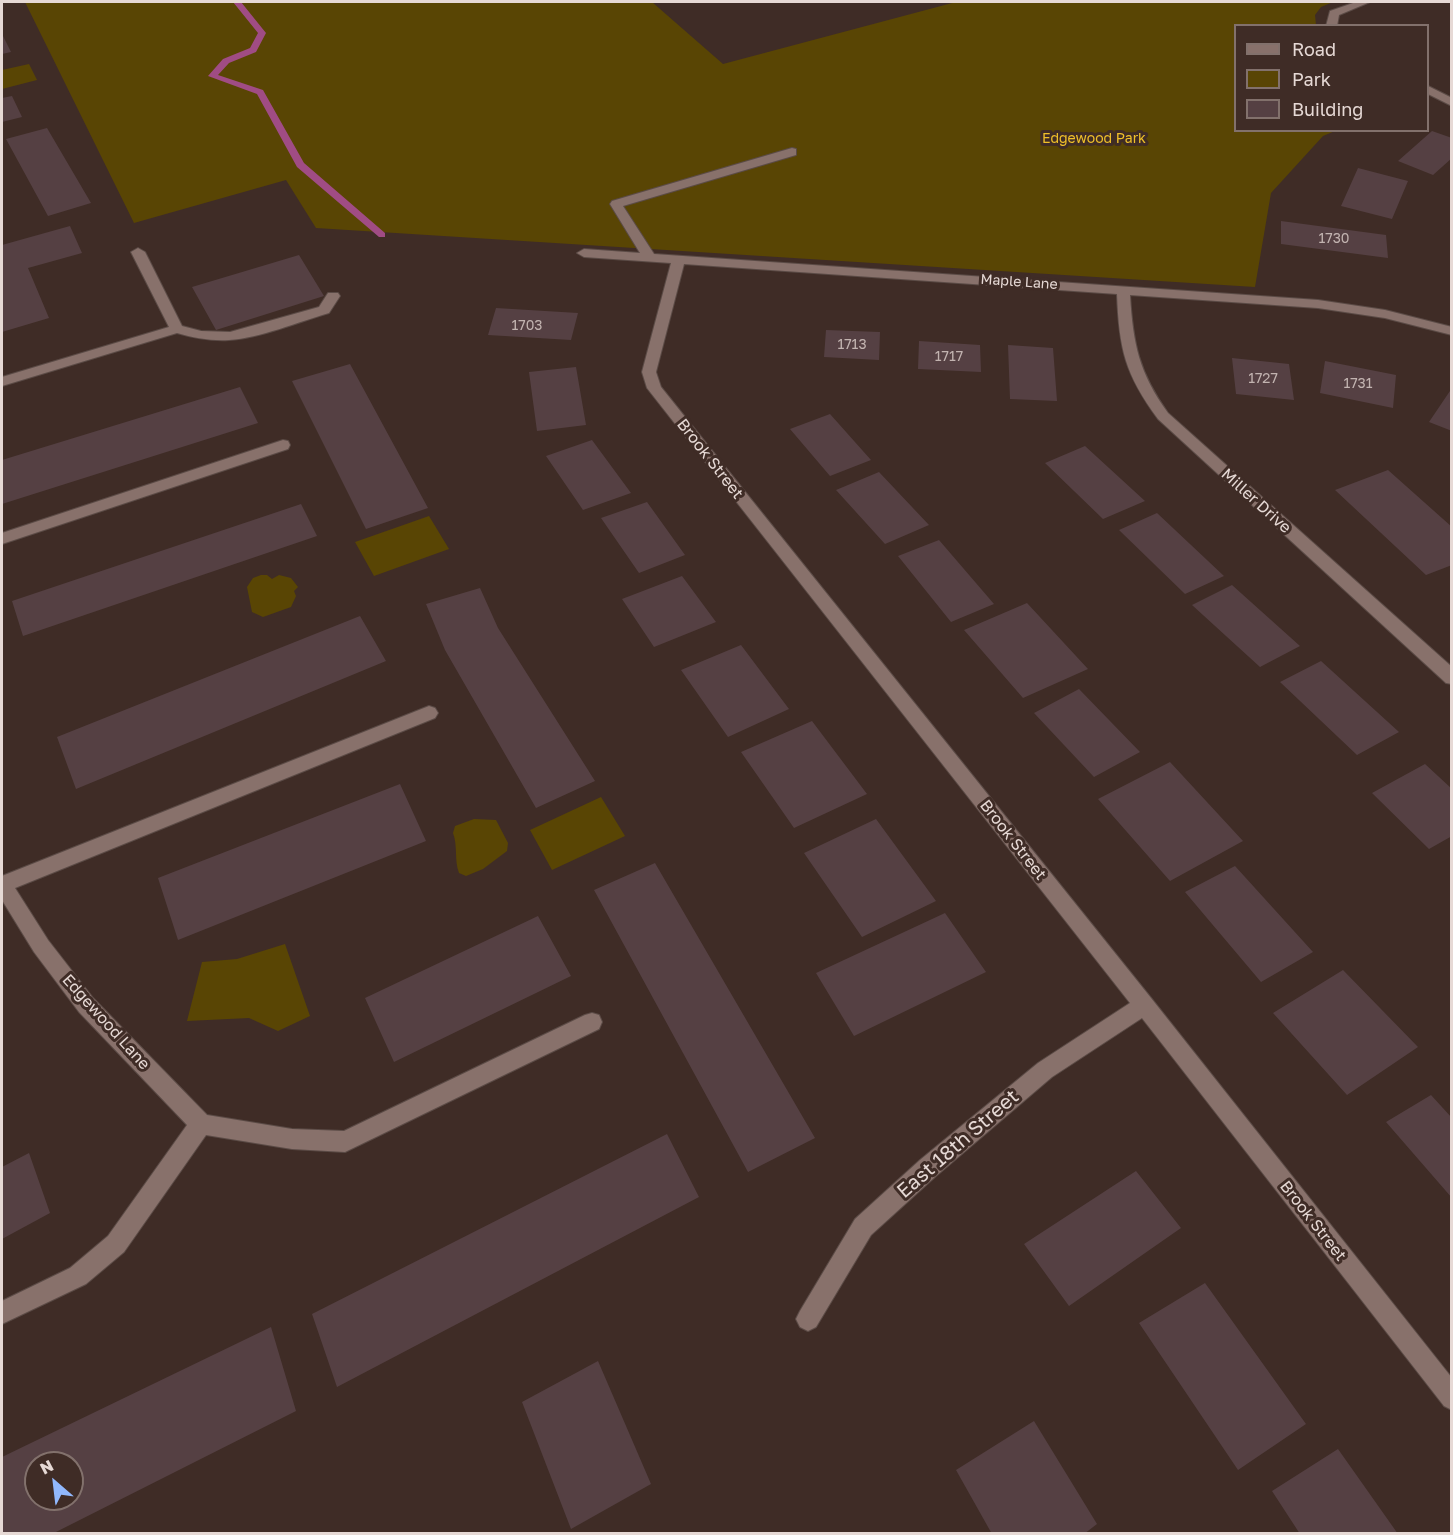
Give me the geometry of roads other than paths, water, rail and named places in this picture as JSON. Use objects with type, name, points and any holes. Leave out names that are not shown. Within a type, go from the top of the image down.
[{"type":"street","points":[[1331,24],[1334,13],[1365,2]]},
{"type":"street","points":[[1429,90],[1452,103]]},
{"type":"street","points":[[649,257],[616,204],[792,152]]},
{"type":"street","points":[[138,252],[177,328]]},
{"type":"street","name":"Maple Lane","points":[[584,253],[1318,304],[1385,314],[1452,331]]},
{"type":"street","name":"Brook Street","points":[[679,260],[649,372],[654,388],[1144,1005],[1452,1398]]},
{"type":"street","name":"Miller Drive","points":[[1123,289],[1126,346],[1133,369],[1145,392],[1163,416],[1452,678]]},
{"type":"street","points":[[2,381],[177,328],[201,335],[230,336],[268,327],[324,310],[333,296]]},
{"type":"street","points":[[2,539],[283,446]]},
{"type":"street","points":[[2,884],[429,713]]},
{"type":"street","name":"Edgewood Lane","points":[[2,884],[41,946],[86,1005],[201,1124]]},
{"type":"street","name":"East 18th Street","points":[[808,1319],[863,1227],[928,1168],[1045,1070],[1144,1005]]},
{"type":"street","points":[[2,1313],[78,1276],[116,1244],[201,1124],[292,1139],[345,1142],[592,1022]]},
{"type":"waterway","points":[[237,2],[262,33],[253,50],[226,61],[212,76],[260,92],[300,165],[382,235]]},
{"type":"park label","name":"Edgewood Park","points":[[1094,139]]}]
